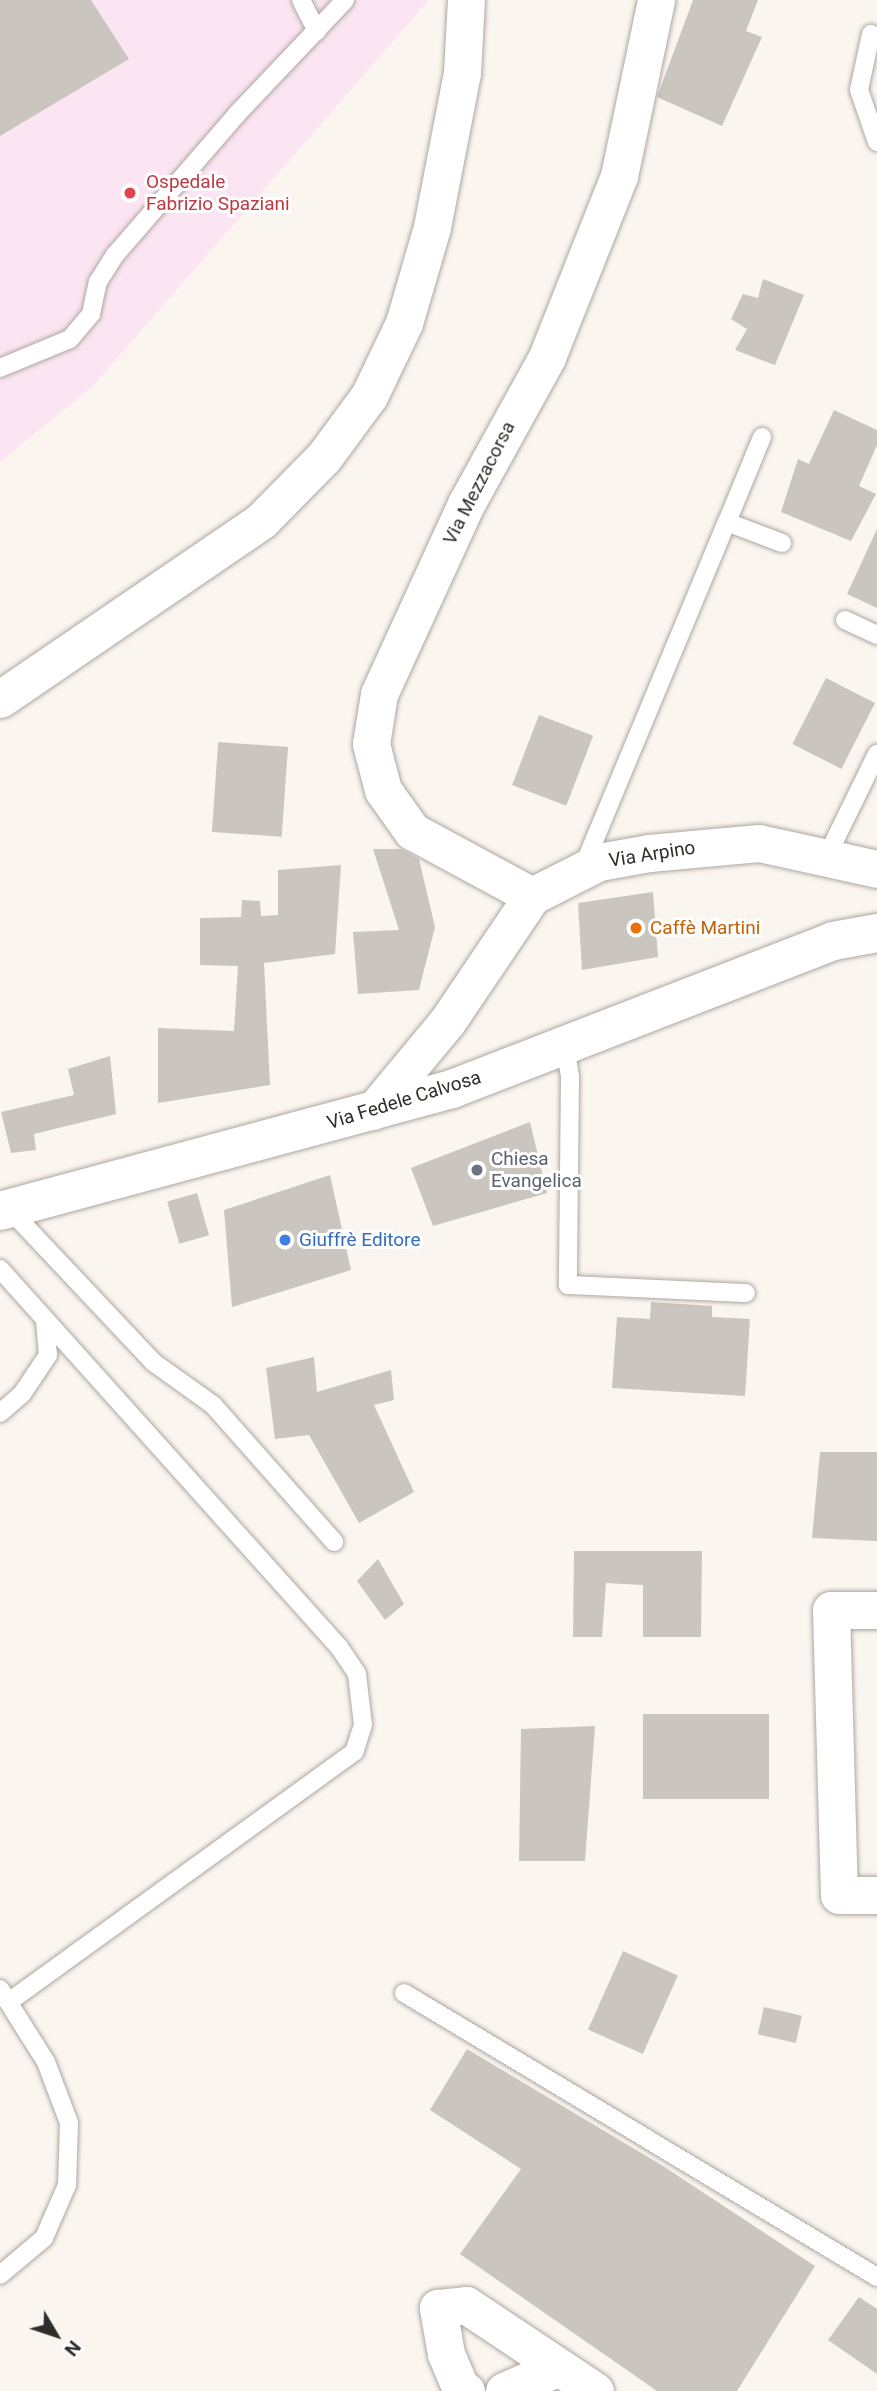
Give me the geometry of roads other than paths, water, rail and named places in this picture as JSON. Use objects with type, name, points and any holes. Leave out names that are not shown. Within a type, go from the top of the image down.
[{"type":"street","points":[[0,699],[262,520],[324,457],[369,396],[404,323],[432,227],[462,73],[466,0]]},
{"type":"street","name":"Via Mezzacorsa","points":[[532,896],[412,831],[383,790],[371,744],[379,694],[466,504],[547,357],[619,176],[656,0]]},
{"type":"street","name":"Via Arpino","points":[[373,1111],[447,1022],[532,896],[599,862],[709,845],[759,843],[877,869]]},
{"type":"street","name":"Via Fedele Calvosa","points":[[4,1210],[452,1089],[833,942],[877,933]]},
{"type":"street","points":[[877,1610],[831,1610],[839,1895],[877,1895]]},
{"type":"street","points":[[466,2391],[460,2387],[446,2354],[438,2308],[466,2305],[595,2391]]},
{"type":"street","points":[[504,2391],[559,2367]]},
{"type":"lane","points":[[301,0],[317,32]]},
{"type":"lane","points":[[0,368],[70,339],[91,314],[98,282],[116,255],[228,124],[345,0]]},
{"type":"lane","points":[[871,34],[859,90],[877,142]]},
{"type":"lane","points":[[581,871],[762,437]]},
{"type":"lane","points":[[727,522],[782,543]]},
{"type":"lane","points":[[845,620],[877,635]]},
{"type":"lane","points":[[826,858],[877,754]]},
{"type":"lane","points":[[565,1045],[570,1091],[568,1285],[746,1293]]},
{"type":"lane","points":[[4,1210],[153,1362],[213,1405],[334,1542]]},
{"type":"lane","points":[[0,1269],[340,1647],[358,1674],[363,1725],[354,1752],[5,1995],[46,2062],[69,2123],[67,2185],[44,2238],[0,2275]]},
{"type":"lane","points":[[0,1413],[22,1394],[48,1355],[45,1322]]},
{"type":"lane","points":[[0,1396],[22,1394]]},
{"type":"lane","points":[[404,1993],[659,2142],[877,2277]]},
{"type":"place","name":"Ospedale Fabrizio Spaziani","points":[[130,193]]},
{"type":"place","name":"Caffè Martini","points":[[636,928]]},
{"type":"place","name":"Chiesa Evangelica","points":[[477,1170]]},
{"type":"place","name":"Giuffrè Editore","points":[[285,1240]]}]
